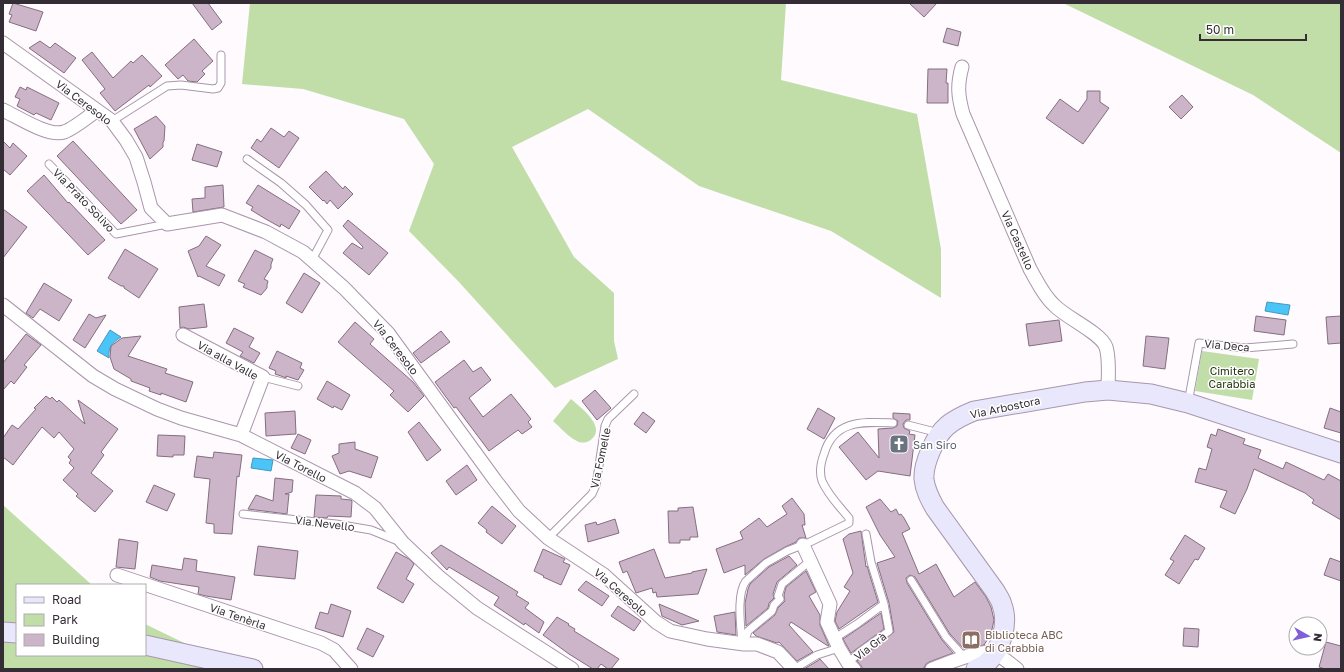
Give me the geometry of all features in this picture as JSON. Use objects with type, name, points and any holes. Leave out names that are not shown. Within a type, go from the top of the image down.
[{"type":"street","name":"Via Ceresolo","points":[[3,43],[112,121],[136,157],[150,208],[167,224],[222,215],[266,232],[303,252],[344,288],[388,333],[500,486],[520,511],[548,538],[604,575],[656,622],[670,631],[707,639],[743,644],[757,644],[778,652],[794,669]]},
{"type":"street","name":"Via Castello","points":[[962,67],[958,81],[959,97],[963,114],[1030,269],[1042,290],[1054,305],[1069,318],[1098,336],[1105,346],[1108,356],[1108,390]]},
{"type":"street","points":[[3,110],[46,131],[56,133],[65,132],[96,111]]},
{"type":"street","name":"Via Torello","points":[[3,305],[93,376],[115,389],[157,409],[181,418],[241,435],[355,493],[382,515],[403,543],[438,576],[478,608],[572,669]]},
{"type":"street","name":"Via alla Valle","points":[[183,335],[263,377],[241,435]]},
{"type":"street","name":"Via Arbostora","points":[[970,663],[986,664],[995,653],[1003,632],[1004,618],[1002,605],[995,591],[935,508],[927,494],[924,478],[926,464],[932,447],[946,426],[959,417],[974,411],[1085,392],[1108,390],[1151,394],[1188,403],[1341,453]]},
{"type":"street","points":[[803,545],[830,604],[827,622],[837,643],[851,666]]},
{"type":"street","name":"Via Tenèrla","points":[[117,575],[144,584]]},
{"type":"street","name":"Via Tenèrla","points":[[146,585],[325,645],[334,650],[351,669]]},
{"type":"street","points":[[3,632],[16,633]]},
{"type":"street","points":[[146,645],[253,669]]},
{"type":"street","points":[[995,653],[1018,669]]},
{"type":"street","points":[[932,669],[970,663]]},
{"type":"lane","points":[[112,121],[167,86],[181,85],[212,89],[218,88],[221,83],[221,55]]},
{"type":"lane","points":[[247,159],[281,183],[306,205],[328,230],[312,260]]},
{"type":"lane","name":"Via Prato Solivo","points":[[49,164],[116,234],[167,224]]},
{"type":"lane","name":"Via Deca","points":[[1188,403],[1199,343],[1245,348],[1293,344]]},
{"type":"lane","points":[[263,377],[298,386]]},
{"type":"lane","name":"Via Fomelle","points":[[548,538],[592,494],[596,485],[605,426],[608,419],[634,394]]},
{"type":"lane","points":[[743,644],[740,605],[744,584],[766,564],[787,551],[803,545],[850,521],[827,490],[822,479],[821,469],[826,446],[835,434],[845,426],[864,422],[893,423]]},
{"type":"lane","points":[[908,425],[941,433]]},
{"type":"lane","name":"Via Nevello","points":[[244,514],[336,524],[371,530],[403,543]]},
{"type":"lane","points":[[794,669],[837,643],[857,624],[884,604],[871,562],[866,534]]},
{"type":"lane","points":[[743,644],[748,631],[772,610],[774,605],[780,599],[778,596],[782,584],[810,561]]},
{"type":"lane","points":[[911,580],[946,637],[970,663]]},
{"type":"lane","name":"Via Grà","points":[[851,666],[889,631],[884,604]]},
{"type":"green space","points":[[250,3],[786,3],[781,80],[917,114],[941,249],[941,298],[831,231],[699,186],[588,109],[512,147],[574,257],[614,293],[614,341],[618,359],[555,388],[458,281],[409,231],[434,164],[404,119],[303,89],[242,84]]},
{"type":"green space","points":[[1063,3],[1341,3],[1341,153],[1253,95]]},
{"type":"green space","name":"Cimitero Carabbia","points":[[1202,351],[1259,359],[1252,400],[1195,391]]},
{"type":"green space","points":[[571,399],[591,418],[595,424],[596,430],[594,436],[587,442],[578,442],[553,421]]},
{"type":"green space","points":[[3,505],[91,584],[16,584],[16,656],[146,656],[146,624],[238,669],[3,669]]},
{"type":"water","points":[[1267,302],[1290,305],[1288,315],[1265,311]]},
{"type":"water","points":[[110,330],[121,337],[111,346],[109,358],[97,351]]},
{"type":"water","points":[[253,458],[273,460],[271,471],[251,468]]},
{"type":"building","points":[[13,3],[43,12],[36,31],[9,22],[12,15],[9,14]]},
{"type":"building","points":[[192,3],[208,3],[222,22],[212,30]]},
{"type":"building","points":[[909,3],[937,3],[924,17]]},
{"type":"building","points":[[947,28],[961,32],[958,46],[943,42]]},
{"type":"building","points":[[194,39],[213,61],[202,71],[205,74],[197,82],[188,81],[183,75],[178,79],[165,65]]},
{"type":"building","points":[[40,41],[50,48],[55,43],[76,58],[64,73],[29,48]]},
{"type":"building","points":[[92,52],[113,78],[131,61],[133,63],[142,55],[162,76],[150,87],[149,85],[115,111],[100,93],[105,89],[82,60]]},
{"type":"building","points":[[928,69],[947,69],[946,83],[948,83],[948,103],[927,103]]},
{"type":"building","points":[[20,87],[26,90],[27,87],[59,103],[51,120],[36,113],[34,115],[17,106],[20,99],[15,97]]},
{"type":"building","points":[[1087,91],[1100,91],[1100,102],[1109,108],[1083,144],[1046,118],[1060,99],[1078,112],[1087,99]]},
{"type":"building","points":[[1182,95],[1193,107],[1181,119],[1169,107]]},
{"type":"building","points":[[156,116],[165,126],[164,141],[163,147],[150,159],[134,129]]},
{"type":"building","points":[[271,128],[284,137],[289,131],[299,138],[279,168],[251,148],[257,139],[261,142]]},
{"type":"building","points":[[3,141],[10,148],[13,143],[27,156],[10,175],[3,169]]},
{"type":"building","points":[[73,141],[137,210],[121,224],[57,156]]},
{"type":"building","points":[[197,144],[222,152],[217,167],[192,160]]},
{"type":"building","points":[[326,171],[343,189],[345,186],[353,194],[338,209],[330,200],[327,204],[324,200],[323,201],[309,187]]},
{"type":"building","points":[[44,175],[68,203],[69,202],[105,240],[88,255],[27,191]]},
{"type":"building","points":[[223,185],[224,207],[193,212],[192,199],[205,198],[205,187]]},
{"type":"building","points":[[258,185],[300,211],[289,229],[281,224],[280,227],[264,218],[251,210],[253,207],[246,203]]},
{"type":"building","points":[[3,209],[27,227],[3,258]]},
{"type":"building","points":[[348,220],[388,253],[369,275],[343,253],[352,243],[362,249],[363,247],[343,226]]},
{"type":"building","points":[[206,236],[221,245],[206,266],[225,275],[219,286],[199,276],[198,277],[188,251],[199,246]]},
{"type":"building","points":[[125,249],[158,269],[139,298],[124,288],[124,286],[121,286],[108,278]]},
{"type":"building","points":[[255,250],[273,259],[271,268],[264,279],[268,281],[267,288],[261,295],[243,287],[245,284],[238,281]]},
{"type":"building","points":[[304,273],[320,283],[302,313],[286,303]]},
{"type":"building","points":[[44,283],[72,300],[59,321],[40,309],[33,318],[26,313]]},
{"type":"building","points":[[204,304],[207,327],[189,329],[183,327],[180,328],[179,307]]},
{"type":"building","points":[[89,314],[96,318],[106,315],[85,348],[73,340]]},
{"type":"building","points":[[1256,316],[1286,320],[1284,335],[1254,331]]},
{"type":"building","points":[[1341,316],[1341,343],[1328,344],[1326,317]]},
{"type":"building","points":[[1059,320],[1062,341],[1029,346],[1026,324]]},
{"type":"building","points":[[355,322],[374,339],[370,344],[413,382],[424,396],[408,412],[390,395],[394,391],[338,342]]},
{"type":"building","points":[[234,328],[254,338],[249,347],[260,353],[254,363],[240,356],[243,352],[226,343]]},
{"type":"building","points":[[441,331],[450,342],[421,363],[413,353]]},
{"type":"building","points":[[26,334],[41,345],[24,365],[27,367],[14,384],[11,381],[3,390],[3,363]]},
{"type":"building","points":[[141,336],[128,356],[167,369],[165,373],[193,382],[186,402],[161,393],[161,395],[149,391],[150,388],[131,381],[131,379],[114,369],[110,357],[111,346],[122,338]]},
{"type":"building","points":[[1146,336],[1169,338],[1165,369],[1143,366]]},
{"type":"building","points":[[277,351],[302,363],[300,368],[304,370],[298,380],[275,374],[276,371],[269,368]]},
{"type":"building","points":[[464,360],[473,372],[481,367],[491,380],[469,398],[483,417],[511,394],[531,419],[528,422],[532,427],[522,434],[518,430],[489,451],[435,382]]},
{"type":"building","points":[[327,381],[350,395],[342,410],[334,406],[333,408],[317,399]]},
{"type":"building","points":[[595,390],[611,408],[597,420],[582,401]]},
{"type":"building","points":[[46,396],[50,399],[52,397],[57,402],[59,400],[85,424],[78,400],[118,429],[101,452],[104,455],[91,473],[113,491],[95,512],[76,496],[78,494],[63,480],[74,468],[69,463],[71,460],[68,457],[74,449],[59,432],[54,438],[42,427],[13,465],[3,457],[3,438],[12,425],[18,429],[36,409],[34,408]]},
{"type":"building","points":[[818,408],[835,418],[824,439],[807,429]]},
{"type":"building","points":[[1330,408],[1341,412],[1341,433],[1324,428]]},
{"type":"building","points":[[295,411],[296,434],[266,436],[265,413]]},
{"type":"building","points":[[643,412],[655,421],[646,433],[634,424]]},
{"type":"building","points":[[893,413],[910,414],[910,420],[906,420],[903,424],[904,428],[910,431],[909,434],[915,435],[910,476],[878,471],[866,480],[839,447],[858,432],[879,458],[878,429],[893,428],[897,426],[898,421],[893,418]]},
{"type":"building","points":[[419,422],[441,450],[427,461],[408,432]]},
{"type":"building","points":[[1218,429],[1245,439],[1243,444],[1261,450],[1258,458],[1283,469],[1286,462],[1324,480],[1328,474],[1341,481],[1341,520],[1312,503],[1314,500],[1305,493],[1254,469],[1247,489],[1235,514],[1220,507],[1227,491],[1195,482],[1199,468],[1206,470],[1212,449],[1207,447],[1211,434],[1216,436]]},
{"type":"building","points":[[298,434],[311,440],[305,454],[291,448]]},
{"type":"building","points":[[158,435],[185,436],[184,455],[173,455],[173,457],[157,456]]},
{"type":"building","points":[[355,442],[355,449],[378,457],[371,478],[349,471],[340,474],[332,456],[339,453],[339,444]]},
{"type":"building","points":[[214,452],[242,455],[239,477],[237,476],[232,534],[214,533],[214,524],[206,523],[210,479],[194,477],[197,456],[213,458]]},
{"type":"building","points":[[467,465],[477,480],[456,495],[446,481]]},
{"type":"building","points":[[275,478],[293,480],[292,492],[285,494],[289,494],[287,514],[248,509],[256,495],[273,501]]},
{"type":"building","points":[[154,485],[175,494],[167,511],[146,502]]},
{"type":"building","points":[[316,495],[341,496],[341,499],[351,500],[351,517],[314,517]]},
{"type":"building","points":[[792,498],[804,514],[805,525],[802,525],[806,538],[799,538],[796,542],[764,559],[745,575],[745,565],[724,573],[716,549],[743,539],[740,532],[759,518],[767,527],[787,514],[782,506]]},
{"type":"building","points":[[880,499],[891,512],[896,509],[899,515],[901,514],[910,529],[902,533],[919,574],[936,564],[954,597],[975,582],[986,597],[991,607],[994,620],[991,634],[984,645],[964,649],[950,634],[915,577],[910,575],[906,578],[907,583],[942,640],[953,653],[929,662],[924,668],[921,669],[862,669],[857,661],[894,632],[889,603],[877,563],[895,557],[880,535],[866,507]]},
{"type":"building","points":[[492,506],[516,526],[502,544],[486,532],[487,530],[478,523]]},
{"type":"building","points":[[693,507],[698,537],[690,537],[690,540],[680,540],[680,543],[669,543],[668,511],[678,511],[678,508]]},
{"type":"building","points":[[615,519],[619,533],[588,542],[585,525],[596,522],[597,525]]},
{"type":"building","points":[[861,531],[866,567],[867,566],[878,602],[839,629],[835,621],[837,612],[850,591],[844,587],[853,573],[843,539],[849,534]]},
{"type":"building","points":[[1185,535],[1205,548],[1198,560],[1195,559],[1179,584],[1165,575],[1174,561],[1170,559]]},
{"type":"building","points":[[119,539],[138,542],[135,569],[116,567]]},
{"type":"building","points":[[441,545],[518,592],[516,595],[529,603],[525,608],[544,622],[539,633],[494,605],[499,597],[449,567],[447,570],[431,553]]},
{"type":"building","points":[[258,546],[298,551],[295,579],[254,575]]},
{"type":"building","points":[[543,549],[565,559],[563,562],[570,565],[561,585],[534,571]]},
{"type":"building","points":[[654,549],[665,578],[707,569],[698,594],[657,597],[656,592],[653,593],[652,588],[636,593],[627,571],[623,573],[619,562]]},
{"type":"building","points":[[396,552],[409,559],[414,564],[406,579],[414,584],[403,603],[377,588]]},
{"type":"building","points":[[789,556],[797,565],[777,582],[773,594],[774,598],[769,603],[768,608],[746,626],[745,603],[750,584],[769,567]]},
{"type":"building","points":[[184,558],[197,560],[196,571],[235,577],[231,600],[198,594],[199,587],[160,581],[150,577],[152,565],[182,570]]},
{"type":"building","points":[[1330,558],[1341,562],[1341,581],[1324,575]]},
{"type":"building","points":[[806,571],[816,592],[809,596],[820,615],[820,625],[829,646],[791,622],[789,625],[813,652],[797,661],[779,642],[777,643],[756,636],[753,633],[775,615],[778,608],[785,601],[784,595],[786,587]]},
{"type":"building","points":[[586,581],[609,596],[602,606],[578,590]]},
{"type":"building","points":[[331,604],[351,611],[343,637],[315,628],[320,612],[328,614]]},
{"type":"building","points":[[659,604],[699,621],[682,625],[662,616]]},
{"type":"building","points":[[618,606],[641,621],[634,631],[611,616]]},
{"type":"building","points":[[735,612],[736,635],[717,632],[714,616]]},
{"type":"building","points":[[881,613],[884,629],[851,653],[843,639]]},
{"type":"building","points":[[557,617],[569,624],[568,625],[575,629],[574,631],[619,659],[611,669],[608,669],[601,664],[597,669],[593,669],[543,635]]},
{"type":"building","points":[[367,628],[384,636],[373,657],[357,649]]},
{"type":"building","points":[[1184,628],[1199,629],[1198,647],[1183,646]]},
{"type":"building","points":[[1328,643],[1341,646],[1341,669],[1325,669],[1319,667],[1322,656],[1328,656]]},
{"type":"building","points":[[820,659],[829,669],[804,669],[819,660]]},
{"type":"place","name":"San Siro","points":[[899,444]]},
{"type":"place","name":"Biblioteca ABC di Carabbia","points":[[971,640]]}]
